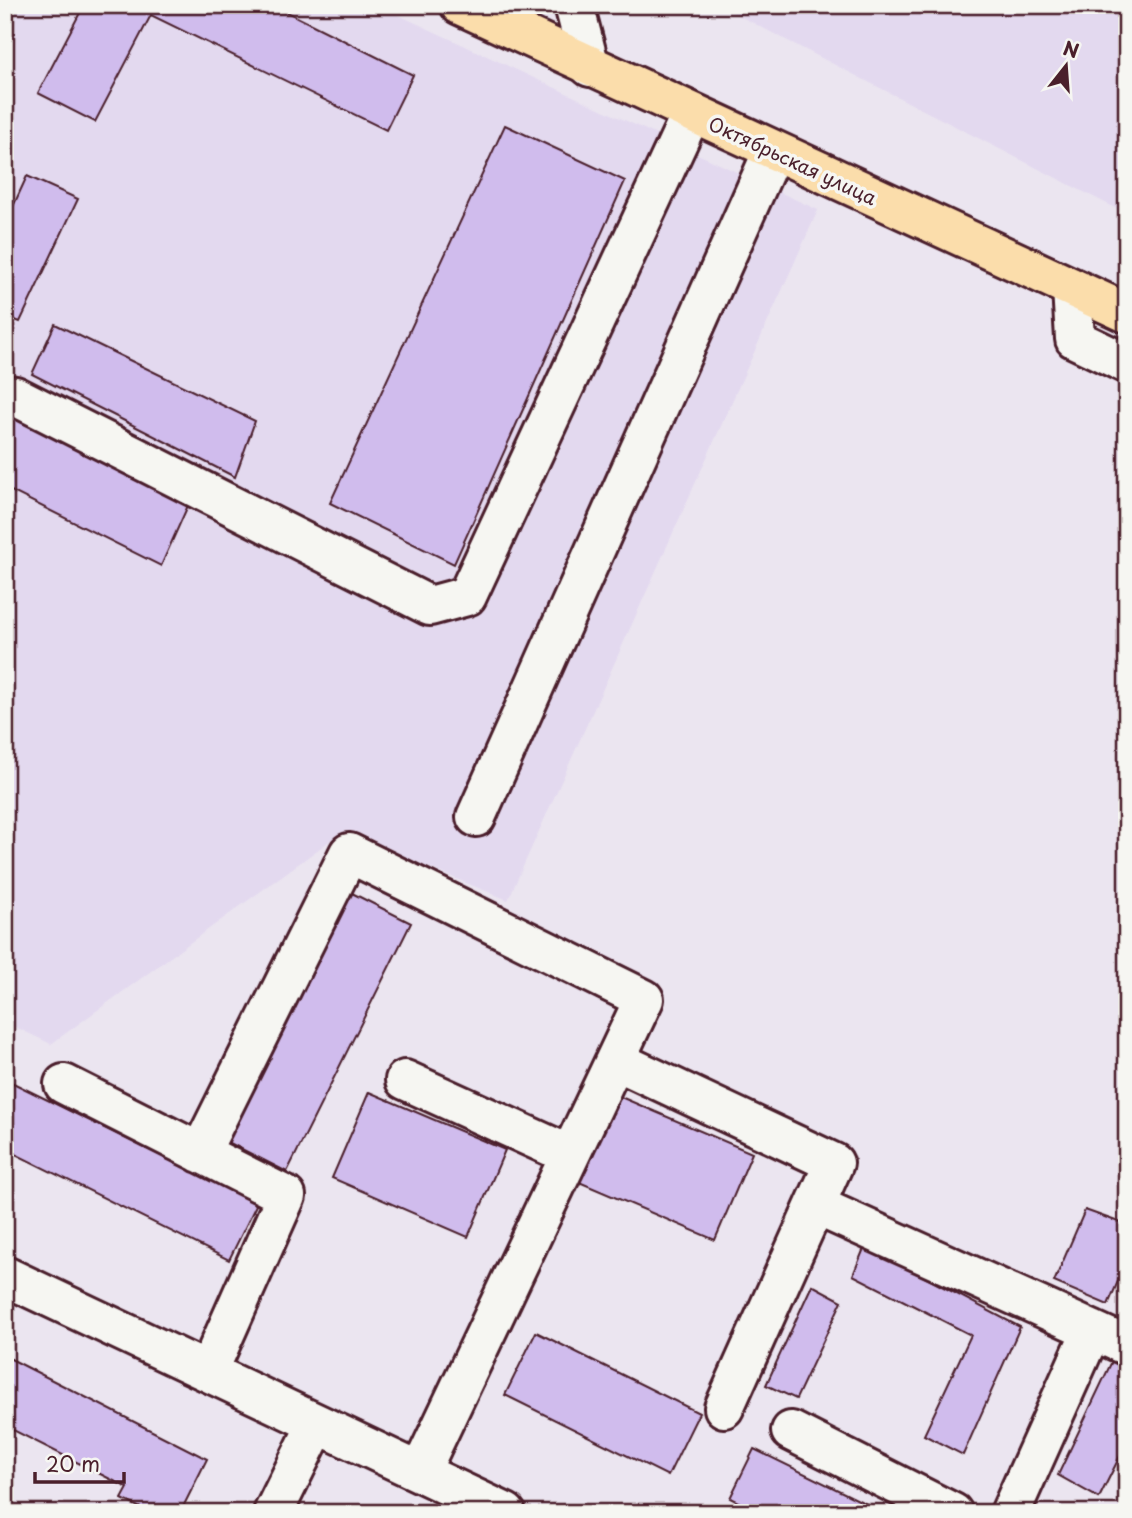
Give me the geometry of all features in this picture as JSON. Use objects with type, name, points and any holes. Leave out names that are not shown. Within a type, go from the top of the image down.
[{"type":"main road","name":"Октябрьская улица","points":[[460,5],[691,114],[1127,313]]},
{"type":"street","points":[[574,5],[590,67]]},
{"type":"street","points":[[5,395],[27,403],[430,606],[467,596],[691,114]]},
{"type":"street","points":[[475,817],[773,151]]},
{"type":"street","points":[[1072,288],[1075,339],[1127,364]]},
{"type":"street","points":[[200,1153],[349,853],[643,999],[420,1472]]},
{"type":"street","points":[[615,1060],[834,1163],[724,1408]]},
{"type":"street","points":[[405,1080],[570,1155]]},
{"type":"street","points":[[64,1084],[286,1196],[208,1372]]},
{"type":"street","points":[[815,1205],[1127,1346]]},
{"type":"street","points":[[5,1276],[506,1513]]},
{"type":"street","points":[[1010,1513],[1092,1330]]},
{"type":"street","points":[[273,1513],[317,1424]]},
{"type":"street","points":[[791,1432],[953,1513]]},
{"type":"shaded area","points":[[5,5],[377,5],[818,210],[508,900],[342,832],[51,1044],[5,1022]]},
{"type":"shaded area","points":[[718,5],[1127,5],[1127,214]]},
{"type":"building","points":[[84,5],[273,5],[413,75],[386,130],[151,15],[95,122],[38,93]]},
{"type":"building","points":[[505,125],[625,181],[454,564],[330,503]]},
{"type":"building","points":[[27,176],[78,199],[20,322],[5,316],[5,224]]},
{"type":"building","points":[[55,324],[255,421],[235,477],[32,374]]},
{"type":"building","points":[[5,405],[190,501],[161,566],[5,488]]},
{"type":"building","points":[[344,889],[411,923],[287,1172],[220,1138]]},
{"type":"building","points":[[5,1079],[257,1203],[229,1260],[5,1149]]},
{"type":"building","points":[[369,1092],[505,1150],[468,1237],[332,1178]]},
{"type":"building","points":[[616,1095],[752,1153],[715,1240],[579,1182]]},
{"type":"building","points":[[1085,1210],[1127,1225],[1127,1260],[1108,1305],[1054,1282]]},
{"type":"building","points":[[865,1246],[1020,1327],[963,1455],[924,1435],[971,1335],[853,1275]]},
{"type":"building","points":[[812,1285],[842,1301],[796,1399],[766,1385]]},
{"type":"building","points":[[536,1332],[699,1413],[668,1476],[505,1395]]},
{"type":"building","points":[[5,1356],[207,1459],[180,1513],[151,1513],[122,1499],[128,1488],[5,1426]]},
{"type":"building","points":[[1113,1359],[1127,1366],[1127,1442],[1099,1498],[1058,1475]]},
{"type":"building","points":[[754,1449],[885,1513],[760,1513],[730,1498]]}]
